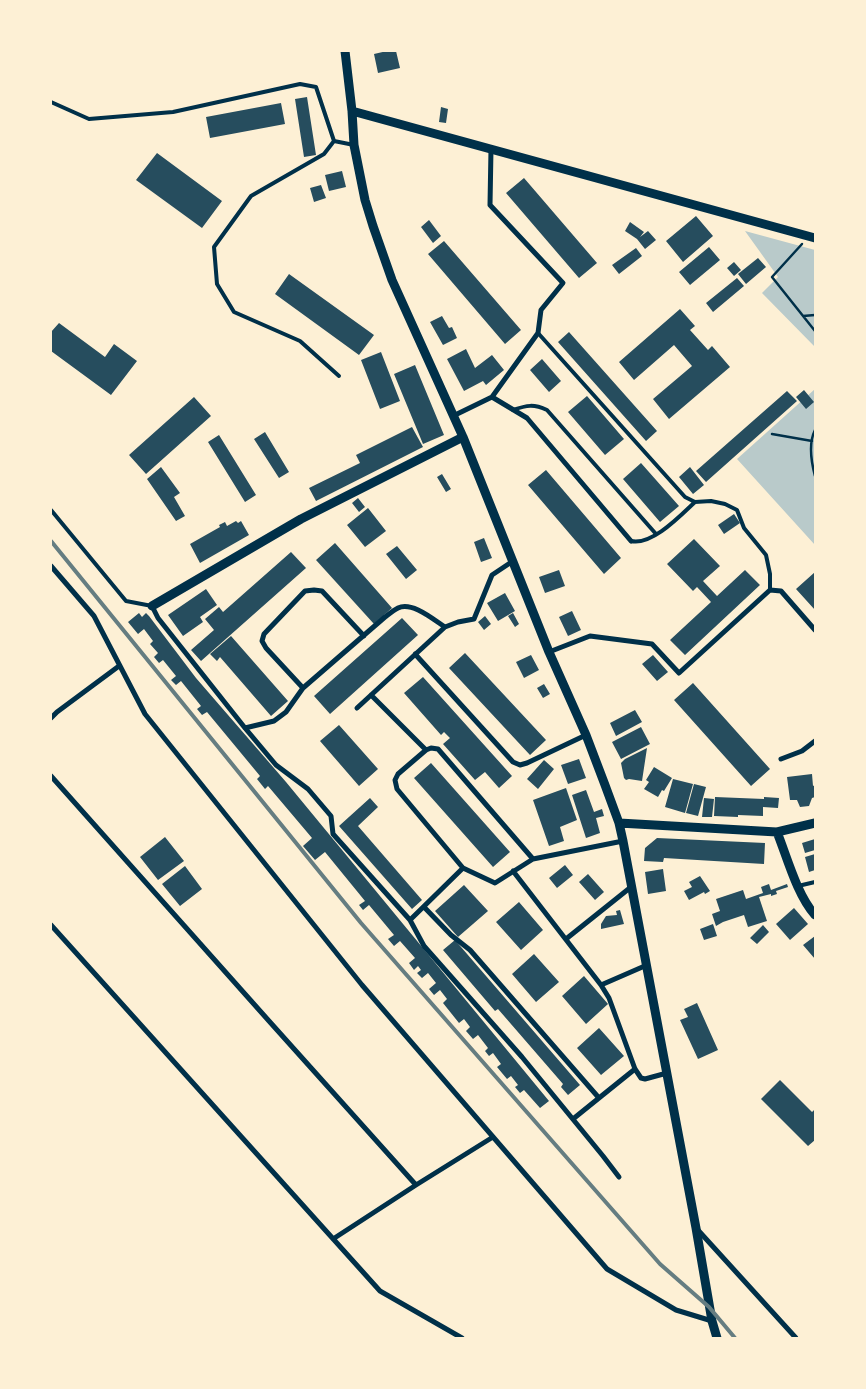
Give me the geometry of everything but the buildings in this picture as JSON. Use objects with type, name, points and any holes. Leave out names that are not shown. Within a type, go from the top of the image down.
[{"type":"street","points":[[345,51],[354,145],[373,226],[392,280],[463,437],[549,652],[586,735],[618,823],[632,887],[712,1321],[717,1338]]},
{"type":"street","points":[[352,111],[812,237]]},
{"type":"street","points":[[453,416],[492,397],[538,333],[542,310],[562,283],[490,205],[491,150]]},
{"type":"street","points":[[492,397],[527,418],[631,541]]},
{"type":"street","points":[[463,437],[301,519],[152,606],[158,618],[276,765],[308,789],[331,816],[333,834],[410,920],[424,946],[522,1058],[619,1177]]},
{"type":"street","points":[[357,708],[445,627],[474,619],[492,575],[513,561]]},
{"type":"street","points":[[51,566],[94,616],[151,722],[362,985],[607,1269],[676,1310],[712,1321]]},
{"type":"street","points":[[549,652],[590,636],[652,644],[680,673],[770,590],[781,591],[815,630]]},
{"type":"street","points":[[303,688],[266,648],[262,641],[264,634],[305,591],[322,591],[364,636]]},
{"type":"street","points":[[245,728],[274,721],[286,712],[303,688],[399,608],[406,606],[413,608],[445,627]]},
{"type":"street","points":[[415,654],[513,762],[520,765],[527,763],[586,735]]},
{"type":"street","points":[[51,718],[120,666]]},
{"type":"street","points":[[371,695],[426,750]]},
{"type":"street","points":[[781,759],[802,752],[815,740]]},
{"type":"street","points":[[532,858],[438,749],[431,748],[426,750],[398,774],[395,780],[397,789],[463,868],[495,883],[532,858],[623,841]]},
{"type":"street","points":[[51,776],[416,1184]]},
{"type":"street","points":[[618,823],[777,832],[815,823]]},
{"type":"street","points":[[777,832],[798,886],[808,907],[815,915]]},
{"type":"street","points":[[410,920],[463,868]]},
{"type":"street","points":[[513,871],[601,985],[609,998],[635,1069],[642,1079],[667,1073]]},
{"type":"street","points":[[566,939],[632,887]]},
{"type":"street","points":[[424,906],[470,950],[599,1098]]},
{"type":"street","points":[[51,925],[380,1291],[462,1338]]},
{"type":"street","points":[[601,985],[646,965]]},
{"type":"street","points":[[573,1120],[635,1069]]},
{"type":"street","points":[[334,1239],[416,1184],[493,1137]]},
{"type":"street","points":[[696,1228],[796,1338]]},
{"type":"lane","points":[[51,102],[89,119],[173,112],[300,84],[316,87],[334,141]]},
{"type":"lane","points":[[334,141],[354,145]]},
{"type":"lane","points":[[334,141],[324,154],[252,196],[214,247],[216,284],[234,312],[300,341],[339,376]]},
{"type":"lane","points":[[538,333],[685,497],[695,502],[711,501],[725,504],[737,510],[744,528],[766,554],[770,574],[770,590]]},
{"type":"lane","points":[[514,410],[537,405],[547,410],[656,534]]},
{"type":"lane","points":[[631,541],[646,540],[656,534],[673,522],[695,502]]},
{"type":"lane","points":[[51,510],[126,601],[152,606]]},
{"type":"lane","points":[[798,886],[815,882]]},
{"type":"path","points":[[812,237],[772,277],[815,331]]},
{"type":"path","points":[[803,316],[815,315]]},
{"type":"path","points":[[815,430],[812,441],[812,464],[815,476]]},
{"type":"path","points":[[772,434],[812,441]]},
{"type":"shaded area","points":[[745,231],[815,250],[815,347],[762,293],[778,277]]},
{"type":"shaded area","points":[[815,389],[815,545],[737,459]]},
{"type":"railway","points":[[51,541],[361,923],[660,1264],[709,1307],[735,1338]]}]
